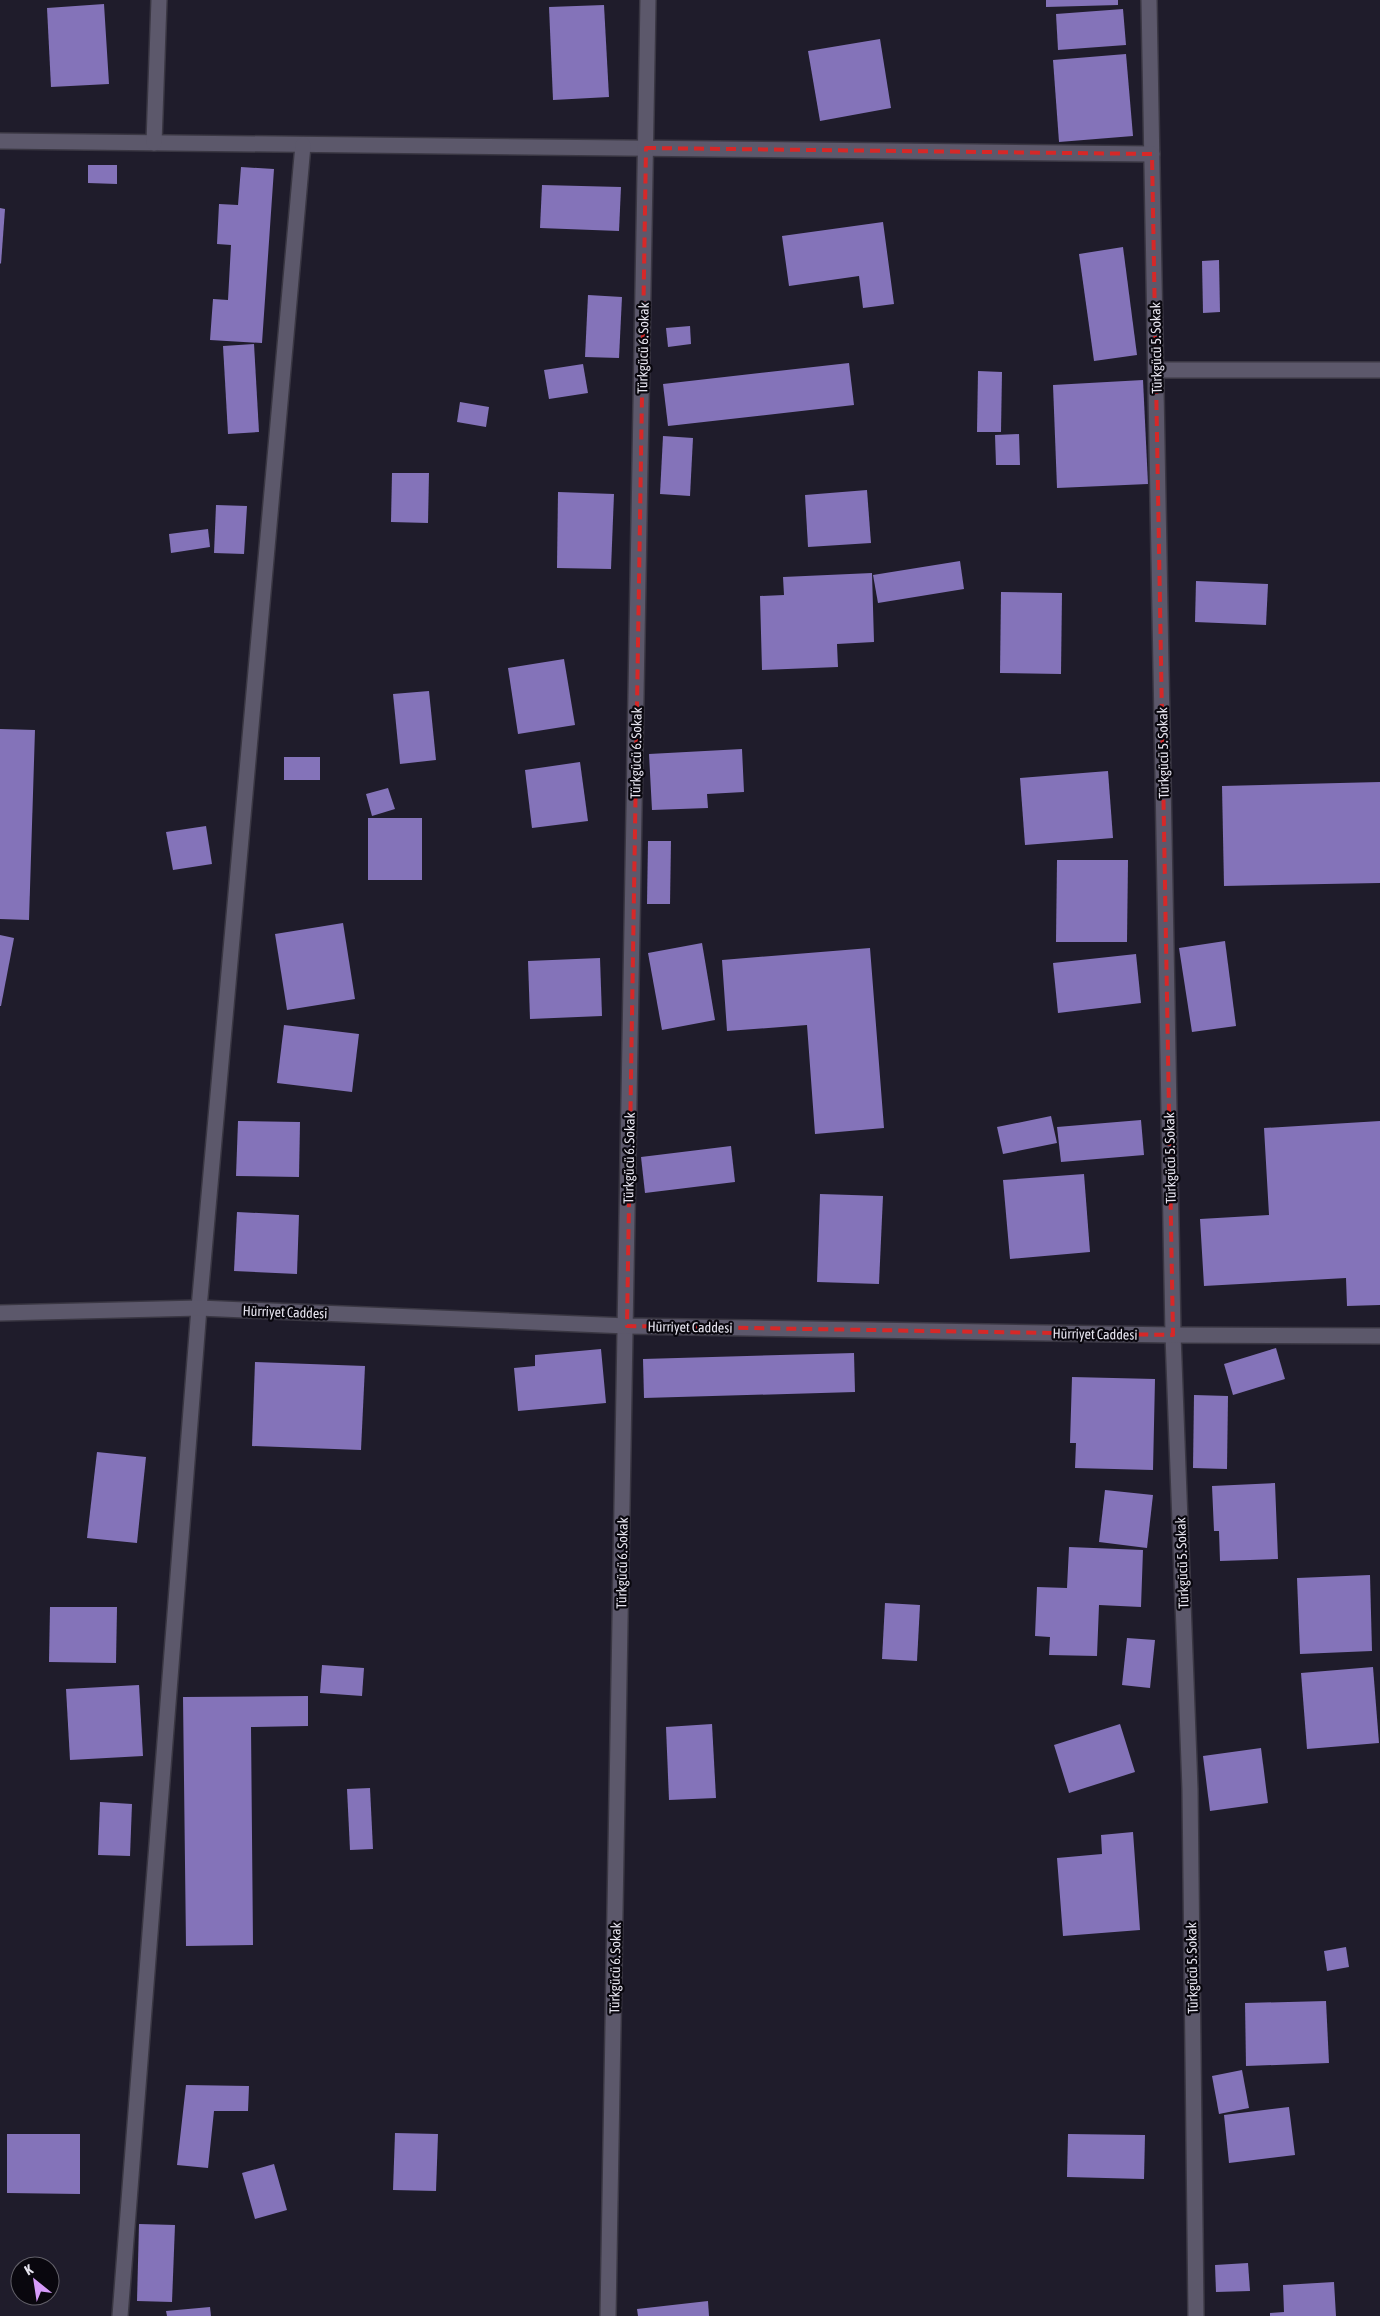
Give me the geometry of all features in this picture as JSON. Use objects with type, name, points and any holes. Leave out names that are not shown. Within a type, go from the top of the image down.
[{"type":"street","points":[[154,143],[159,0]]},
{"type":"street","name":"Türkgücü 6. Sokak","points":[[608,2316],[627,1326],[648,0]]},
{"type":"street","name":"Türkgücü 5. Sokak","points":[[1149,0],[1174,1335],[1190,1789],[1196,2316]]},
{"type":"street","points":[[0,142],[1152,154]]},
{"type":"street","points":[[120,2316],[199,1308],[303,145]]},
{"type":"street","points":[[1157,370],[1380,370]]},
{"type":"street","name":"Hürriyet Caddesi","points":[[0,1313],[199,1308],[627,1326],[1174,1335],[1380,1336]]},
{"type":"highlighted area","points":[[646,148],[1152,154],[1173,1335],[627,1326]]},
{"type":"building","points":[[1046,0],[1118,0],[1118,5],[1046,7]]},
{"type":"building","points":[[104,4],[109,84],[51,87],[47,8]]},
{"type":"building","points":[[604,5],[609,97],[553,100],[549,7]]},
{"type":"building","points":[[1123,9],[1126,45],[1058,50],[1056,14]]},
{"type":"building","points":[[880,39],[891,108],[820,121],[808,51]]},
{"type":"building","points":[[1126,54],[1133,136],[1059,142],[1053,60]]},
{"type":"building","points":[[88,165],[117,165],[117,184],[88,183]]},
{"type":"building","points":[[241,167],[274,169],[262,343],[210,340],[213,299],[228,300],[231,245],[217,244],[219,204],[238,205]]},
{"type":"building","points":[[542,185],[621,187],[619,231],[540,228]]},
{"type":"building","points":[[0,208],[5,209],[1,264],[0,263]]},
{"type":"building","points":[[883,222],[894,304],[863,308],[859,276],[789,286],[782,236]]},
{"type":"building","points":[[1123,247],[1137,355],[1094,361],[1079,254]]},
{"type":"building","points":[[1219,260],[1220,312],[1203,313],[1202,261]]},
{"type":"building","points":[[588,295],[622,297],[619,358],[585,357]]},
{"type":"building","points":[[690,326],[691,344],[668,347],[666,328]]},
{"type":"building","points":[[254,344],[259,432],[228,434],[223,346]]},
{"type":"building","points":[[849,363],[854,405],[668,426],[663,384]]},
{"type":"building","points":[[583,364],[588,393],[549,399],[544,370]]},
{"type":"building","points":[[978,371],[1002,372],[1001,432],[977,432]]},
{"type":"building","points":[[1143,380],[1148,484],[1057,488],[1053,385]]},
{"type":"building","points":[[460,402],[489,407],[486,427],[457,422]]},
{"type":"building","points":[[1019,434],[1020,465],[996,465],[995,435]]},
{"type":"building","points":[[663,436],[693,438],[690,496],[660,494]]},
{"type":"building","points":[[392,473],[429,473],[428,523],[391,522]]},
{"type":"building","points":[[867,490],[871,543],[808,547],[805,495]]},
{"type":"building","points":[[558,492],[614,494],[611,569],[557,568]]},
{"type":"building","points":[[216,505],[247,506],[244,554],[214,553]]},
{"type":"building","points":[[208,529],[210,547],[171,553],[169,534]]},
{"type":"building","points":[[960,561],[964,589],[878,603],[873,575]]},
{"type":"building","points":[[872,573],[874,642],[837,644],[838,667],[762,670],[760,596],[784,595],[783,577]]},
{"type":"building","points":[[1196,581],[1268,584],[1266,625],[1195,622]]},
{"type":"building","points":[[1001,592],[1062,593],[1061,674],[1000,673]]},
{"type":"building","points":[[564,659],[575,725],[518,734],[508,668]]},
{"type":"building","points":[[429,691],[436,760],[400,764],[393,694]]},
{"type":"building","points":[[0,729],[35,730],[29,920],[0,919]]},
{"type":"building","points":[[742,749],[744,792],[707,794],[708,808],[652,810],[649,754]]},
{"type":"building","points":[[284,757],[320,757],[320,780],[284,780]]},
{"type":"building","points":[[580,762],[588,821],[532,828],[525,770]]},
{"type":"building","points":[[1108,771],[1113,838],[1025,845],[1020,778]]},
{"type":"building","points":[[1380,782],[1380,883],[1224,886],[1222,786]]},
{"type":"building","points":[[388,788],[395,809],[372,816],[366,794]]},
{"type":"building","points":[[368,818],[422,818],[422,880],[368,880]]},
{"type":"building","points":[[206,826],[212,864],[173,870],[166,832]]},
{"type":"building","points":[[648,841],[671,841],[670,904],[647,904]]},
{"type":"building","points":[[1057,860],[1128,860],[1127,942],[1056,942]]},
{"type":"building","points":[[343,923],[355,999],[287,1010],[275,934]]},
{"type":"building","points":[[0,935],[14,938],[1,1006],[0,1006]]},
{"type":"building","points":[[1225,941],[1236,1026],[1192,1032],[1179,948]]},
{"type":"building","points":[[702,943],[715,1020],[662,1030],[648,953]]},
{"type":"building","points":[[870,948],[884,1128],[815,1134],[807,1025],[727,1031],[722,960]]},
{"type":"building","points":[[1136,954],[1141,1003],[1058,1013],[1053,963]]},
{"type":"building","points":[[600,958],[602,1016],[530,1019],[528,961]]},
{"type":"building","points":[[284,1025],[359,1034],[352,1092],[277,1083]]},
{"type":"building","points":[[1051,1116],[1057,1143],[1003,1154],[997,1127]]},
{"type":"building","points":[[1141,1120],[1144,1155],[1061,1162],[1057,1127]]},
{"type":"building","points":[[238,1121],[300,1122],[299,1177],[236,1176]]},
{"type":"building","points":[[1380,1121],[1380,1305],[1347,1306],[1346,1278],[1204,1286],[1200,1219],[1269,1215],[1264,1128]]},
{"type":"building","points":[[731,1146],[735,1182],[645,1193],[641,1157]]},
{"type":"building","points":[[1084,1174],[1090,1252],[1010,1259],[1003,1180]]},
{"type":"building","points":[[820,1194],[883,1196],[879,1284],[817,1282]]},
{"type":"building","points":[[237,1212],[299,1215],[297,1274],[234,1271]]},
{"type":"building","points":[[1276,1348],[1285,1379],[1233,1395],[1224,1364]]},
{"type":"building","points":[[601,1349],[606,1403],[518,1411],[514,1368],[535,1366],[535,1355]]},
{"type":"building","points":[[854,1353],[855,1392],[644,1398],[643,1359]]},
{"type":"building","points":[[255,1362],[365,1366],[361,1450],[252,1446]]},
{"type":"building","points":[[1072,1377],[1155,1379],[1153,1470],[1075,1468],[1076,1443],[1070,1443]]},
{"type":"building","points":[[1194,1395],[1228,1396],[1227,1469],[1193,1468]]},
{"type":"building","points":[[97,1452],[146,1457],[137,1543],[87,1538]]},
{"type":"building","points":[[1275,1483],[1278,1559],[1220,1561],[1219,1531],[1214,1531],[1212,1486]]},
{"type":"building","points":[[1105,1490],[1153,1495],[1147,1548],[1099,1542]]},
{"type":"building","points":[[1069,1547],[1143,1550],[1141,1607],[1099,1605],[1097,1656],[1049,1655],[1050,1637],[1035,1636],[1037,1587],[1067,1588]]},
{"type":"building","points":[[1370,1575],[1372,1651],[1300,1654],[1297,1578]]},
{"type":"building","points":[[885,1603],[920,1605],[917,1661],[882,1659]]},
{"type":"building","points":[[50,1607],[117,1607],[116,1663],[49,1662]]},
{"type":"building","points":[[1127,1638],[1155,1640],[1150,1688],[1122,1685]]},
{"type":"building","points":[[322,1665],[364,1668],[362,1696],[320,1693]]},
{"type":"building","points":[[1373,1667],[1379,1743],[1307,1749],[1301,1673]]},
{"type":"building","points":[[139,1685],[143,1756],[70,1760],[66,1689]]},
{"type":"building","points":[[308,1696],[308,1726],[251,1727],[253,1945],[186,1946],[183,1697]]},
{"type":"building","points":[[712,1724],[716,1798],[669,1800],[666,1727]]},
{"type":"building","points":[[1120,1724],[1135,1772],[1069,1793],[1054,1745]]},
{"type":"building","points":[[1261,1748],[1268,1803],[1210,1811],[1203,1756]]},
{"type":"building","points":[[370,1788],[373,1849],[350,1850],[347,1789]]},
{"type":"building","points":[[100,1802],[132,1804],[130,1856],[98,1855]]},
{"type":"building","points":[[1133,1832],[1140,1930],[1063,1936],[1057,1858],[1102,1854],[1101,1835]]},
{"type":"building","points":[[1346,1947],[1349,1967],[1327,1971],[1324,1951]]},
{"type":"building","points":[[1326,2001],[1329,2063],[1246,2066],[1245,2003]]},
{"type":"building","points":[[1242,2070],[1249,2108],[1219,2114],[1212,2076]]},
{"type":"building","points":[[186,2085],[249,2086],[248,2111],[214,2111],[208,2168],[177,2165]]},
{"type":"building","points":[[1289,2107],[1295,2155],[1229,2163],[1224,2115]]},
{"type":"building","points":[[395,2133],[438,2134],[436,2191],[393,2190]]},
{"type":"building","points":[[7,2134],[80,2134],[80,2194],[7,2193]]},
{"type":"building","points":[[1068,2134],[1145,2135],[1144,2179],[1067,2177]]},
{"type":"building","points":[[274,2164],[287,2210],[255,2219],[242,2173]]},
{"type":"building","points":[[139,2224],[175,2225],[172,2302],[137,2301]]},
{"type":"building","points":[[1248,2263],[1250,2291],[1216,2292],[1215,2265]]},
{"type":"building","points":[[1334,2282],[1336,2316],[1270,2316],[1270,2313],[1284,2312],[1283,2285]]},
{"type":"building","points":[[708,2301],[709,2316],[638,2316],[637,2309]]},
{"type":"building","points":[[210,2307],[211,2316],[167,2316],[166,2311]]}]
